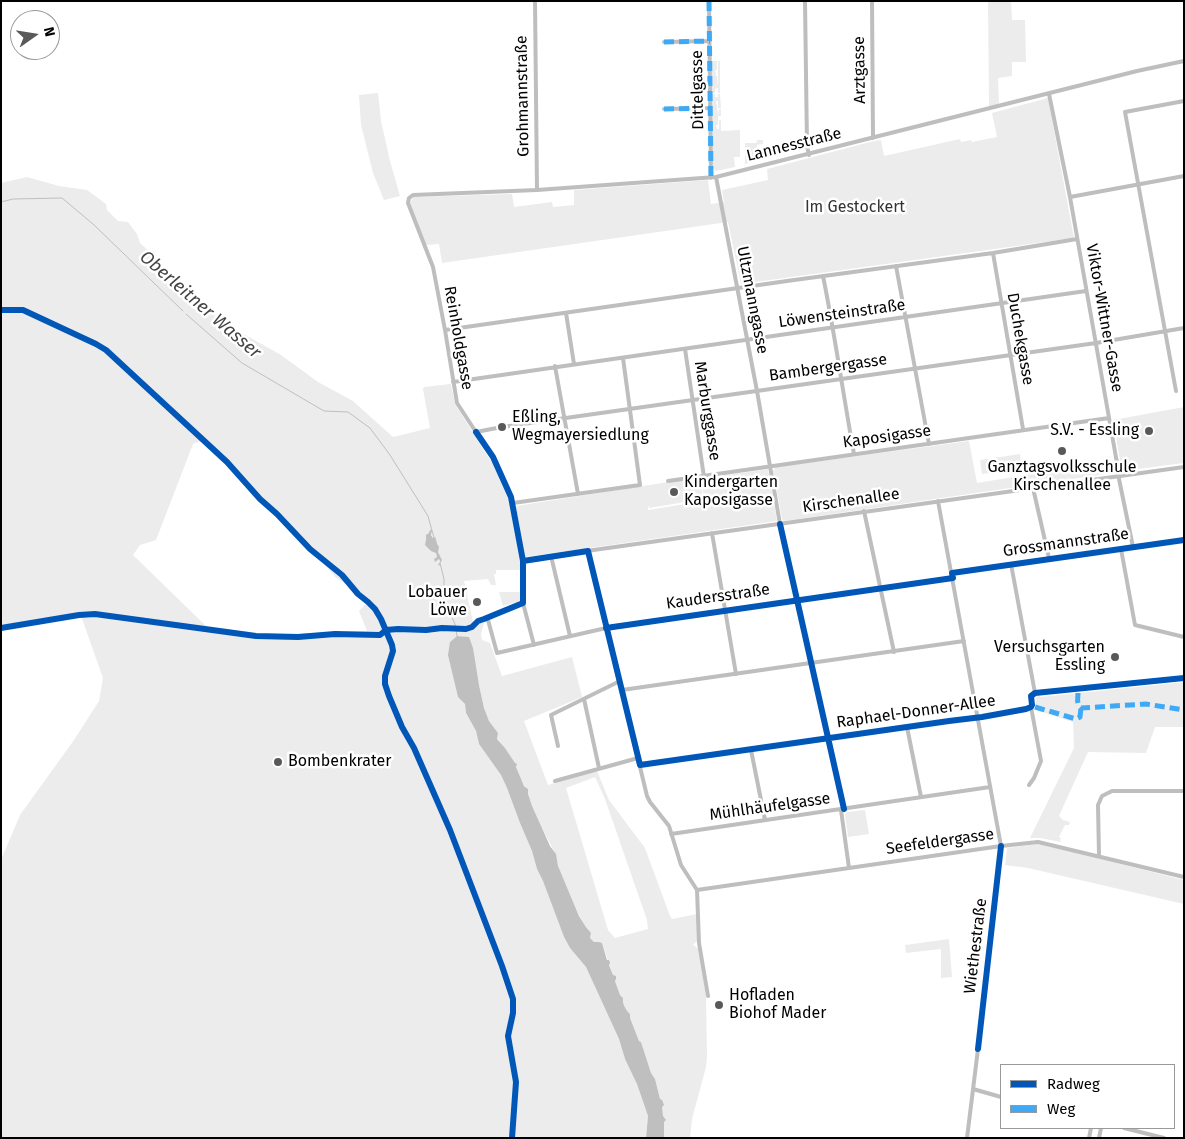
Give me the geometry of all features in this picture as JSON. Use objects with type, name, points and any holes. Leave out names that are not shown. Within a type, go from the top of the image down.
[{"type":"street","name":"Grohmannstraße","points":[[535,1],[537,190]]},
{"type":"street","name":"Dittelgasse","points":[[709,1],[710,108],[714,177]]},
{"type":"street","points":[[805,1],[808,155]]},
{"type":"street","name":"Arztgasse","points":[[872,1],[873,138]]},
{"type":"street","points":[[664,42],[710,41]]},
{"type":"street","name":"Lannesstraße","points":[[408,203],[409,198],[413,195],[537,190],[714,177],[808,155],[1137,71],[1184,61]]},
{"type":"street","name":"Viktor-Wittner-Gasse","points":[[1049,94],[1070,197],[1133,547]]},
{"type":"street","points":[[1176,391],[1125,112],[1184,101]]},
{"type":"street","points":[[664,109],[710,108]]},
{"type":"street","points":[[1070,197],[1184,176]]},
{"type":"street","name":"Ultzmanngasse","points":[[714,177],[757,391],[780,524],[842,810],[849,868]]},
{"type":"street","name":"Reinholdgasse","points":[[408,203],[432,267],[457,403],[493,458],[513,503],[523,561],[523,603],[534,645]]},
{"type":"street","points":[[445,330],[993,253],[1077,239]]},
{"type":"street","name":"Duchekgasse","points":[[993,253],[1023,429]]},
{"type":"street","points":[[896,266],[929,444]]},
{"type":"street","points":[[824,276],[854,454]]},
{"type":"street","name":"Löwensteinstraße","points":[[453,382],[1086,292]]},
{"type":"street","points":[[566,313],[574,364]]},
{"type":"street","name":"Bambergergasse","points":[[476,432],[1096,343],[1184,328]]},
{"type":"street","name":"Marburggasse","points":[[685,349],[704,477]]},
{"type":"street","points":[[513,503],[640,485],[623,358]]},
{"type":"street","points":[[556,366],[578,494]]},
{"type":"street","name":"Kaposigasse","points":[[668,481],[1109,418]]},
{"type":"street","name":"Kirschenallee","points":[[523,561],[1184,467]]},
{"type":"street","points":[[1033,488],[1050,558]]},
{"type":"street","points":[[938,501],[1001,846]]},
{"type":"street","points":[[864,511],[894,652]]},
{"type":"street","points":[[712,533],[736,674]]},
{"type":"street","name":"Grossmannstraße","points":[[952,576],[1011,564],[1184,540]]},
{"type":"street","points":[[1121,549],[1135,625],[1184,637]]},
{"type":"street","points":[[588,551],[648,796],[650,802],[669,826],[681,865],[697,890],[699,943],[708,996]]},
{"type":"street","points":[[551,556],[570,636]]},
{"type":"street","points":[[1011,564],[1035,693]]},
{"type":"street","name":"Kaudersstraße","points":[[523,603],[488,617],[497,653],[606,628],[952,576]]},
{"type":"street","points":[[622,690],[964,641]]},
{"type":"street","points":[[1029,785],[1041,761],[1031,707],[1031,696],[1035,693],[1184,678]]},
{"type":"street","points":[[558,746],[551,715],[620,681]]},
{"type":"street","points":[[584,699],[599,768]]},
{"type":"street","name":"Raphael-Donner-Allee","points":[[640,765],[978,717],[1031,707]]},
{"type":"street","points":[[907,727],[921,797]]},
{"type":"street","points":[[751,750],[765,820]]},
{"type":"street","points":[[555,782],[638,758]]},
{"type":"street","name":"Mühlhäufelgasse","points":[[671,834],[990,787]]},
{"type":"street","points":[[1099,856],[1098,806],[1102,796],[1112,792],[1184,791]]},
{"type":"street","name":"Seefeldergasse","points":[[697,890],[1038,842],[1184,877]]},
{"type":"street","points":[[967,1138],[978,1049]]},
{"type":"street","points":[[973,1089],[1000,1097]]},
{"type":"street","points":[[1128,1129],[1164,1138]]},
{"type":"green space","points":[[988,1],[1011,1],[1012,20],[1025,20],[1026,62],[1012,62],[1012,76],[998,78],[999,105],[989,107]]},
{"type":"green space","points":[[711,61],[717,61],[717,70],[715,70],[716,74],[714,74],[717,75],[715,76],[717,76],[718,87],[718,61],[720,61],[720,93],[718,93],[718,88],[715,89],[715,93],[712,93]]},
{"type":"green space","points":[[378,93],[381,121],[400,196],[384,200],[373,173],[361,125],[359,95]]},
{"type":"green space","points":[[711,94],[715,94],[715,97],[718,97],[718,94],[720,94],[721,108],[718,108],[718,101],[716,101],[718,115],[719,109],[721,109],[721,116],[718,116],[718,125],[716,125],[717,129],[719,129],[719,120],[721,120],[721,131],[740,130],[740,157],[734,157],[735,167],[716,171],[712,168]]},
{"type":"green space","name":"Im Gestockert","points":[[1048,98],[1074,238],[741,284],[728,222],[442,263],[439,244],[426,245],[410,204],[413,197],[512,194],[514,207],[552,202],[553,207],[574,205],[574,190],[708,180],[711,204],[724,202],[722,190],[768,180],[767,169],[874,141],[881,140],[884,156],[960,139],[961,142],[971,140],[972,142],[997,137],[992,113]]},
{"type":"green space","points":[[757,140],[763,140],[763,144],[757,145],[757,161],[745,164],[745,143],[756,143]]},
{"type":"green space","points":[[27,177],[59,186],[87,190],[106,204],[107,210],[118,221],[128,222],[137,234],[140,243],[161,262],[160,267],[192,299],[233,328],[281,355],[318,382],[353,401],[393,437],[430,428],[423,389],[424,387],[451,384],[455,404],[493,464],[510,502],[520,562],[520,570],[496,570],[496,574],[494,574],[496,585],[491,585],[488,579],[464,581],[473,622],[484,623],[481,634],[482,640],[490,643],[502,676],[572,657],[582,697],[524,721],[548,785],[597,771],[609,800],[645,848],[672,919],[697,914],[698,940],[693,945],[699,949],[706,997],[707,1056],[706,1067],[692,1119],[690,1138],[664,1138],[662,1107],[655,1079],[651,1073],[630,1014],[620,995],[602,943],[594,942],[590,938],[591,933],[576,908],[559,870],[555,853],[534,812],[528,789],[507,751],[497,738],[498,733],[489,721],[484,708],[469,637],[457,636],[450,642],[458,697],[465,704],[466,713],[476,731],[479,744],[501,775],[507,788],[564,937],[570,948],[586,967],[619,1039],[648,1116],[646,1138],[1,1138],[1,860],[20,815],[74,740],[99,701],[103,678],[80,613],[1,625],[1,183]],"holes":[[[205,439],[230,463],[259,497],[312,549],[335,577],[369,600],[359,611],[367,631],[262,634],[206,626],[133,555],[140,545],[156,540],[193,444]],[[429,533],[431,533],[442,560],[441,565],[438,559],[434,559],[437,557],[436,552],[425,545]],[[595,777],[605,799],[647,920],[648,929],[615,938],[608,930],[566,788]]]},
{"type":"green space","name":"S.V. - Essling","points":[[1184,407],[1184,463],[1122,471],[1113,420]]},
{"type":"green space","points":[[969,441],[977,483],[1111,461],[1113,473],[784,521],[782,519],[773,471],[776,467]]},
{"type":"green space","points":[[1020,454],[1022,468],[982,474],[980,460]]},
{"type":"green space","points":[[768,469],[777,521],[524,556],[516,506],[700,477],[703,499],[649,508],[648,505],[648,510],[704,501],[701,479]]},
{"type":"green space","points":[[499,592],[521,592],[520,601],[503,606]]},
{"type":"green space","points":[[1184,682],[1184,727],[1155,727],[1146,753],[1088,752],[1059,816],[1063,820],[1070,822],[1069,825],[1065,825],[1059,837],[1062,839],[1060,839],[1061,842],[1030,838],[1074,748],[1073,722],[1036,710],[1036,697],[1038,695],[1041,697]]},
{"type":"green space","points":[[865,810],[869,834],[848,837],[845,815],[847,812]]},
{"type":"green space","points":[[1037,844],[1184,880],[1184,904],[1028,868],[1005,865],[1007,848]]},
{"type":"green space","points":[[949,939],[952,977],[941,978],[941,949],[906,953],[905,945]]},
{"type":"shaded area","points":[[432,530],[431,535],[433,538],[435,537],[439,547],[438,552],[442,560],[439,566],[439,559],[435,562],[434,559],[437,557],[436,553],[425,545],[426,535]]},
{"type":"shaded area","points":[[457,636],[469,637],[473,648],[484,708],[489,721],[498,733],[497,739],[517,764],[516,767],[524,786],[528,789],[532,806],[550,846],[556,854],[558,866],[579,916],[591,933],[590,938],[594,942],[602,943],[613,975],[616,976],[615,981],[620,995],[630,1014],[651,1073],[655,1079],[660,1099],[664,1105],[662,1107],[663,1116],[666,1120],[664,1122],[664,1138],[646,1138],[648,1116],[619,1039],[586,967],[570,948],[564,937],[507,788],[501,775],[479,744],[476,731],[466,713],[465,704],[458,697],[448,655],[450,642]]},
{"type":"waterway","name":"Oberleitner Wasser","points":[[1,202],[13,199],[62,198],[93,224],[183,311]]},
{"type":"waterway","name":"Oberleitner Wasser","points":[[186,314],[242,363],[324,411],[348,412],[370,428],[390,455],[428,516],[434,538]]},
{"type":"waterway","name":"Oberleitner Wasser","points":[[440,563],[444,579],[444,600],[455,624],[457,636]]},
{"type":"marked path","points":[[709,1],[711,178]]},
{"type":"marked path","points":[[664,42],[710,41]]},
{"type":"marked path","points":[[664,109],[710,108]]},
{"type":"marked path","points":[[1078,693],[1078,703],[1081,708],[1146,704],[1184,710]]},
{"type":"marked path","points":[[1035,707],[1076,719],[1080,717],[1081,708]]},
{"type":"cycle path","points":[[1,310],[23,310],[106,350],[227,462],[260,499],[310,549],[342,575],[358,594],[375,609],[381,619],[393,651],[385,676],[385,684],[389,696],[450,830],[513,999],[513,1013],[508,1036],[516,1082],[512,1138]]},
{"type":"cycle path","points":[[1,628],[95,614],[256,636],[380,635],[386,630],[466,629],[472,627],[478,621],[523,603],[523,561],[511,497],[493,457],[476,432]]},
{"type":"cycle path","points":[[780,524],[844,809]]},
{"type":"cycle path","points":[[606,628],[953,578],[952,573],[1184,540]]},
{"type":"cycle path","points":[[523,561],[588,551],[640,765],[982,717],[1026,709],[1031,707],[1031,696],[1035,693],[1184,678]]},
{"type":"cycle path","name":"Wiethestraße","points":[[978,1049],[1001,846]]},
{"type":"place","name":"Eßling, Wegmayersiedlung","points":[[502,427]]},
{"type":"place","name":"S.V. - Essling","points":[[1149,431]]},
{"type":"place","name":"Ganztagsvolksschule Kirschenallee","points":[[1062,451]]},
{"type":"place","name":"Kindergarten Kaposigasse","points":[[674,492]]},
{"type":"place","name":"Lobauer Löwe","points":[[477,602]]},
{"type":"place","name":"Versuchsgarten Essling","points":[[1115,657]]},
{"type":"place","name":"Bombenkrater","points":[[278,762]]},
{"type":"place","name":"Hofladen Biohof Mader","points":[[719,1005]]}]
